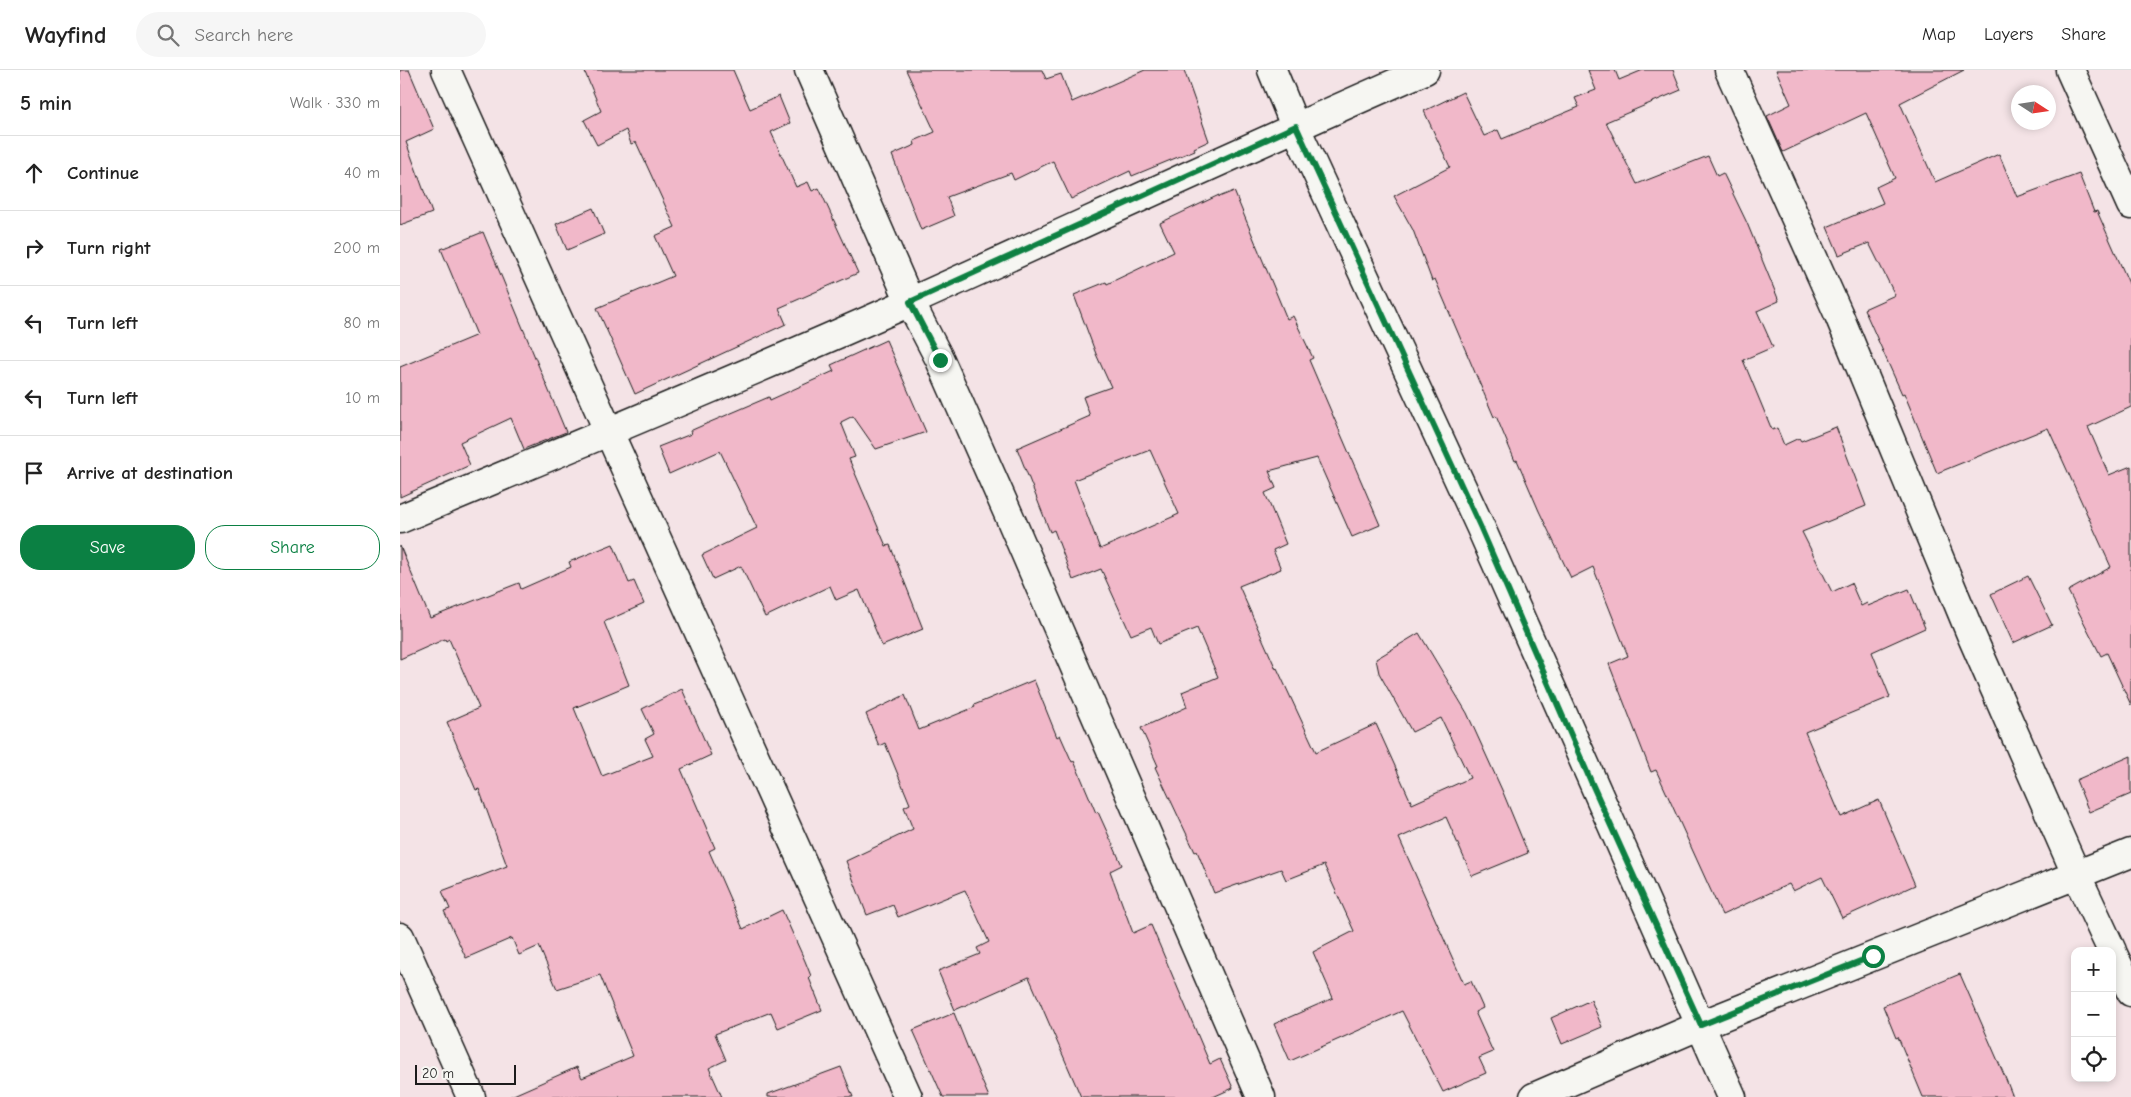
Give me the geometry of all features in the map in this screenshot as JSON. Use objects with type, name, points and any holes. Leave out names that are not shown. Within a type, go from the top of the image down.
[{"type":"street","points":[[446,70],[908,1097]]},
{"type":"street","points":[[809,70],[910,302],[940,360],[1011,520],[1261,1097]]},
{"type":"street","points":[[1272,70],[1480,526],[1593,786],[1732,1097]]},
{"type":"street","points":[[400,520],[610,433],[910,302],[1296,126],[1425,70]]},
{"type":"street","points":[[1728,70],[1838,313],[1972,637],[2110,947]]},
{"type":"street","points":[[2070,70],[2131,205]]},
{"type":"street","points":[[1534,1097],[1701,1025],[2131,853]]},
{"type":"street","points":[[400,937],[471,1097]]},
{"type":"street","points":[[2116,960],[2131,992]]},
{"type":"building","points":[[400,70],[409,70],[434,129],[406,142],[432,213],[400,225]]},
{"type":"building","points":[[584,70],[733,70],[750,109],[779,96],[790,123],[771,132],[796,187],[808,182],[812,191],[819,188],[858,273],[779,308],[786,324],[635,394],[597,308],[673,276],[655,236],[675,227],[636,142],[631,144],[626,130],[597,145],[584,120],[601,111]]},
{"type":"building","points":[[906,70],[1042,70],[1046,79],[1061,74],[1072,102],[1145,70],[1184,70],[1209,141],[1194,148],[1195,150],[1132,176],[1130,171],[1071,199],[1053,161],[1014,180],[1011,173],[947,197],[954,216],[921,230],[892,155],[915,145],[914,141],[935,132]]},
{"type":"building","points":[[1588,70],[1615,70],[1619,80],[1643,70],[1673,70],[1681,90],[1606,122],[1637,184],[1708,156],[1717,176],[1723,173],[1747,223],[1779,301],[1757,311],[1773,347],[1743,360],[1772,430],[1777,428],[1784,445],[1799,438],[1801,441],[1836,427],[1866,506],[1802,532],[1832,592],[1851,583],[1861,606],[1867,603],[1868,606],[1909,589],[1925,628],[1872,652],[1890,697],[1805,732],[1841,817],[1879,800],[1915,885],[1842,918],[1822,877],[1793,891],[1789,884],[1722,915],[1656,770],[1651,772],[1609,664],[1628,656],[1593,567],[1571,578],[1517,460],[1515,461],[1496,416],[1494,417],[1435,279],[1432,281],[1413,230],[1394,196],[1450,167],[1424,111],[1463,92],[1484,136],[1498,130],[1502,139],[1579,107],[1575,98],[1596,90]]},
{"type":"building","points":[[1776,70],[1964,70],[1900,103],[1935,182],[1999,154],[2017,197],[2079,174],[2094,212],[2097,211],[2131,288],[2131,407],[2088,427],[2109,475],[2131,466],[2131,705],[2107,653],[2101,656],[2068,591],[2111,567],[2048,428],[1937,473],[1904,393],[1902,394],[1864,309],[1895,295],[1869,243],[1839,255],[1827,227],[1883,203],[1876,187],[1895,178],[1866,113],[1783,152],[1767,116],[1791,104]]},
{"type":"building","points":[[1234,191],[1287,319],[1293,316],[1313,358],[1309,360],[1380,525],[1352,537],[1317,458],[1269,471],[1276,488],[1265,493],[1286,544],[1273,550],[1281,569],[1239,586],[1276,669],[1316,752],[1376,724],[1412,804],[1470,778],[1441,718],[1412,732],[1379,673],[1376,659],[1419,633],[1467,713],[1528,853],[1472,876],[1446,817],[1399,838],[1464,984],[1471,981],[1483,1008],[1475,1012],[1493,1052],[1479,1058],[1486,1073],[1443,1092],[1402,1011],[1290,1061],[1274,1024],[1333,998],[1313,952],[1354,931],[1324,865],[1286,880],[1281,869],[1214,893],[1197,851],[1195,852],[1155,767],[1158,766],[1141,728],[1187,707],[1182,692],[1218,677],[1197,628],[1158,644],[1151,627],[1131,635],[1101,569],[1073,580],[1054,530],[1050,532],[1017,448],[1090,416],[1083,397],[1111,387],[1096,354],[1074,295],[1106,282],[1107,284],[1174,252],[1160,223],[1219,195],[1219,197]],"holes":[[[1150,450],[1179,514],[1100,549],[1074,480]]]},
{"type":"building","points":[[593,208],[604,234],[567,250],[556,224]]},
{"type":"building","points":[[483,232],[566,432],[524,449],[511,418],[460,442],[470,465],[400,497],[400,367],[477,335],[441,249]]},
{"type":"building","points":[[886,340],[926,432],[876,449],[853,416],[841,422],[855,457],[849,459],[886,546],[890,545],[923,629],[882,646],[859,590],[836,600],[830,586],[765,617],[741,566],[713,579],[702,555],[757,528],[720,451],[669,474],[658,447],[691,434],[690,431],[708,423],[769,397],[770,400],[834,371],[831,365]]},
{"type":"building","points":[[613,544],[629,583],[634,581],[644,604],[604,622],[629,685],[574,708],[602,776],[653,756],[645,739],[654,734],[642,709],[682,689],[711,755],[681,769],[715,848],[709,851],[743,929],[782,910],[811,976],[809,978],[822,1010],[778,1028],[771,1012],[715,1034],[726,1060],[709,1068],[722,1097],[509,1097],[577,1067],[582,1078],[633,1056],[600,975],[557,989],[539,946],[519,955],[512,938],[466,958],[444,911],[450,909],[442,891],[507,866],[479,789],[476,790],[447,722],[479,708],[449,639],[446,641],[445,639],[400,659],[400,546],[430,618],[519,583],[521,589],[571,567],[569,562]]},
{"type":"building","points":[[2028,576],[2052,625],[2013,643],[1991,594]]},
{"type":"building","points":[[1034,680],[1057,737],[1060,735],[1072,762],[1074,761],[1096,813],[1098,812],[1122,865],[1110,871],[1133,933],[1151,925],[1210,1064],[1220,1059],[1233,1088],[1213,1097],[1081,1097],[1029,977],[955,1010],[938,971],[980,954],[977,948],[989,942],[965,890],[898,917],[893,905],[867,915],[846,861],[913,829],[904,807],[910,804],[885,743],[879,746],[866,714],[905,695],[919,730]]},
{"type":"building","points":[[2131,756],[2131,794],[2089,812],[2076,780]]},
{"type":"building","points":[[1960,974],[2013,1097],[1923,1097],[1898,1037],[1896,1038],[1883,1006]]},
{"type":"building","points":[[1591,1000],[1602,1027],[1562,1044],[1551,1018]]},
{"type":"building","points":[[954,1013],[989,1097],[943,1097],[913,1030]]},
{"type":"building","points":[[841,1067],[853,1097],[768,1097],[768,1094]]},
{"type":"route","points":[[940,360],[910,302],[1296,126],[1480,526],[1593,786],[1701,1025],[1873,956]]}]
